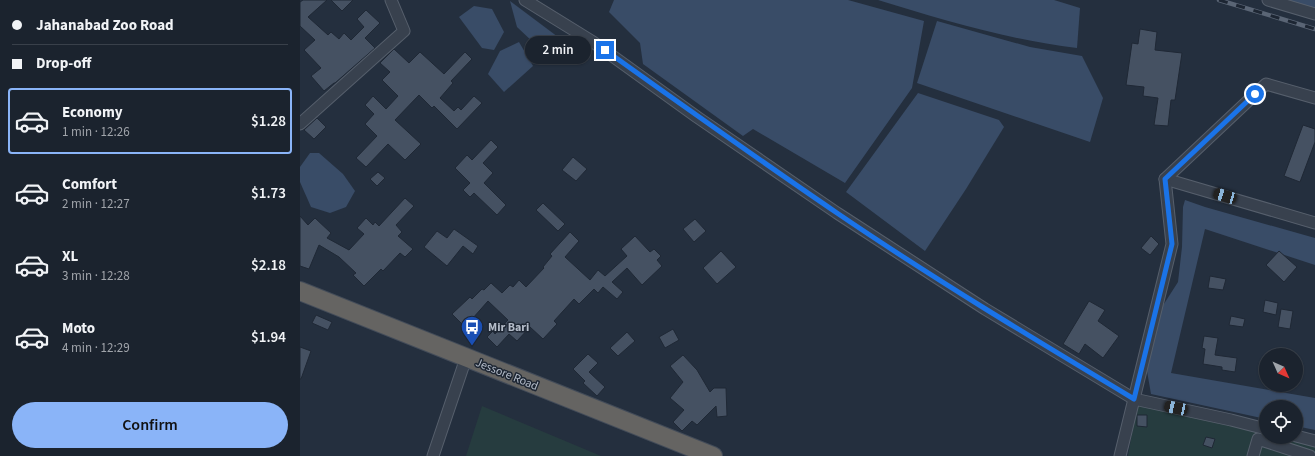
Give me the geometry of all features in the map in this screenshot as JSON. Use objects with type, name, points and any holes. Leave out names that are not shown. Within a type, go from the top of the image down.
[{"type":"highway","name":"Jessore Road","points":[[300,291],[713,456]]},
{"type":"street","points":[[300,124],[404,31],[391,0]]},
{"type":"street","points":[[525,0],[593,42],[837,213],[985,309],[1134,399],[1259,427]]},
{"type":"street","points":[[1268,0],[1315,14]]},
{"type":"street","points":[[1165,179],[1266,84],[1315,98]]},
{"type":"street","points":[[1120,456],[1172,244],[1165,179]]},
{"type":"street","points":[[1165,179],[1315,223]]},
{"type":"street","points":[[433,456],[466,358]]},
{"type":"street","points":[[1303,438],[1315,441]]},
{"type":"street","points":[[1253,456],[1258,439],[1310,456]]},
{"type":"green space","points":[[1137,405],[1259,430],[1259,444],[1303,444],[1303,438],[1315,440],[1315,456],[1128,456]]},
{"type":"green space","points":[[482,406],[601,456],[466,456]]},
{"type":"water","points":[[614,0],[848,0],[924,21],[912,88],[845,183],[753,129],[743,136],[643,64],[640,43],[609,12]]},
{"type":"water","points":[[878,0],[1054,0],[1080,8],[1077,48],[1002,35]]},
{"type":"water","points":[[1284,0],[1315,0],[1315,9]]},
{"type":"water","points":[[510,1],[566,43],[552,60],[517,27]]},
{"type":"water","points":[[474,6],[492,9],[504,32],[494,50],[482,48],[459,17]]},
{"type":"water","points":[[937,21],[1030,47],[1082,56],[1103,98],[1090,142],[917,83]]},
{"type":"water","points":[[519,42],[533,66],[504,92],[488,74],[500,51]]},
{"type":"water","points":[[918,93],[999,120],[1004,127],[966,189],[925,251],[846,192]]},
{"type":"water","points":[[310,153],[319,153],[343,174],[355,191],[346,207],[330,213],[311,207],[300,182],[300,167]]},
{"type":"water","points":[[1185,200],[1315,238],[1315,265],[1205,229],[1171,373],[1259,388],[1259,392],[1280,392],[1315,398],[1315,430],[1303,427],[1303,400],[1259,400],[1259,417],[1151,394],[1147,371],[1162,307],[1178,282],[1182,247],[1183,207]]},
{"type":"building","points":[[303,0],[327,0],[308,17],[328,35],[331,32],[339,39],[344,33],[351,40],[364,27],[357,19],[366,10],[380,23],[365,38],[375,48],[324,91],[311,76],[321,68],[304,50],[315,40],[300,26],[300,2]]},
{"type":"building","points":[[331,0],[353,0],[342,11]]},
{"type":"building","points":[[1140,29],[1157,32],[1155,50],[1182,53],[1175,100],[1171,100],[1168,126],[1154,125],[1158,98],[1143,96],[1144,87],[1126,85],[1132,43],[1138,44]]},
{"type":"building","points":[[394,49],[409,63],[420,52],[444,74],[465,52],[472,59],[451,81],[453,83],[440,98],[454,111],[458,107],[461,110],[474,96],[482,103],[457,129],[434,106],[432,108],[419,95],[395,120],[421,144],[405,160],[388,144],[366,167],[356,158],[377,136],[365,124],[374,114],[365,105],[373,96],[386,109],[398,96],[382,80],[390,72],[380,63]]},
{"type":"building","points":[[317,118],[326,127],[314,139],[304,130]]},
{"type":"building","points":[[1303,125],[1315,129],[1315,142],[1300,182],[1284,176]]},
{"type":"building","points":[[491,140],[498,147],[483,163],[493,173],[484,183],[506,205],[497,215],[474,193],[470,197],[463,190],[470,183],[455,168],[467,155],[472,160]]},
{"type":"building","points":[[573,157],[587,169],[576,181],[562,170]]},
{"type":"building","points":[[378,172],[385,178],[377,186],[370,179]]},
{"type":"building","points":[[405,198],[414,206],[396,225],[402,232],[398,236],[413,249],[405,257],[400,253],[383,271],[381,269],[364,286],[353,275],[356,273],[339,257],[319,245],[309,269],[300,266],[300,216],[308,225],[315,218],[331,233],[327,238],[349,250],[364,234],[357,228],[366,218],[373,225],[375,222],[379,226]]},
{"type":"building","points":[[543,203],[565,224],[558,231],[536,210]]},
{"type":"building","points":[[695,219],[706,231],[694,242],[683,229]]},
{"type":"building","points":[[454,229],[478,246],[473,254],[463,246],[447,266],[424,247],[437,231],[447,238]]},
{"type":"building","points":[[570,232],[579,241],[565,257],[590,280],[598,270],[605,276],[627,256],[621,249],[635,236],[650,252],[654,249],[661,256],[657,260],[662,266],[642,285],[627,268],[612,282],[623,292],[617,299],[603,287],[598,293],[594,289],[579,304],[574,299],[554,321],[557,324],[543,339],[530,327],[517,341],[509,334],[497,347],[487,337],[493,331],[495,334],[508,320],[488,301],[465,327],[452,314],[470,297],[472,299],[482,289],[484,290],[491,283],[502,293],[510,285],[513,287],[519,280],[526,287],[544,268],[543,267],[552,256],[550,254]]},
{"type":"building","points":[[1151,236],[1159,244],[1150,255],[1141,248]]},
{"type":"building","points":[[721,251],[736,267],[717,284],[703,268]]},
{"type":"building","points":[[1279,251],[1297,267],[1284,282],[1266,265]]},
{"type":"building","points":[[1210,276],[1226,279],[1223,290],[1208,288]]},
{"type":"building","points":[[1265,300],[1278,303],[1276,315],[1263,312]]},
{"type":"building","points":[[1089,301],[1105,310],[1098,321],[1119,336],[1103,358],[1085,344],[1079,354],[1063,344]]},
{"type":"building","points":[[1281,309],[1293,311],[1290,329],[1278,327]]},
{"type":"building","points":[[316,315],[332,322],[328,330],[312,323]]},
{"type":"building","points":[[1231,316],[1245,319],[1243,327],[1229,325]]},
{"type":"building","points":[[673,329],[679,340],[665,348],[659,337]]},
{"type":"building","points":[[627,332],[635,341],[618,356],[610,348]]},
{"type":"building","points":[[1204,336],[1218,338],[1215,355],[1237,358],[1235,372],[1222,370],[1222,367],[1203,364],[1205,349],[1202,348]]},
{"type":"building","points":[[300,347],[311,351],[301,379],[300,379]]},
{"type":"building","points":[[588,354],[598,363],[589,372],[605,387],[597,396],[583,383],[585,381],[573,369]]},
{"type":"building","points":[[683,355],[697,370],[710,392],[714,388],[726,388],[727,416],[717,417],[716,406],[697,425],[692,421],[682,431],[673,422],[684,410],[670,398],[683,382],[670,366]]},
{"type":"building","points":[[1137,415],[1147,415],[1147,427],[1137,426]]},
{"type":"building","points":[[1206,437],[1215,439],[1212,448],[1203,445]]},
{"type":"railway","points":[[1219,0],[1315,29]]},
{"type":"place","name":"Mir Bari","points":[[472,346]]},
{"type":"route","points":[[605,50],[698,117],[837,213],[985,309],[1134,399],[1172,244],[1165,179],[1255,94]]}]
